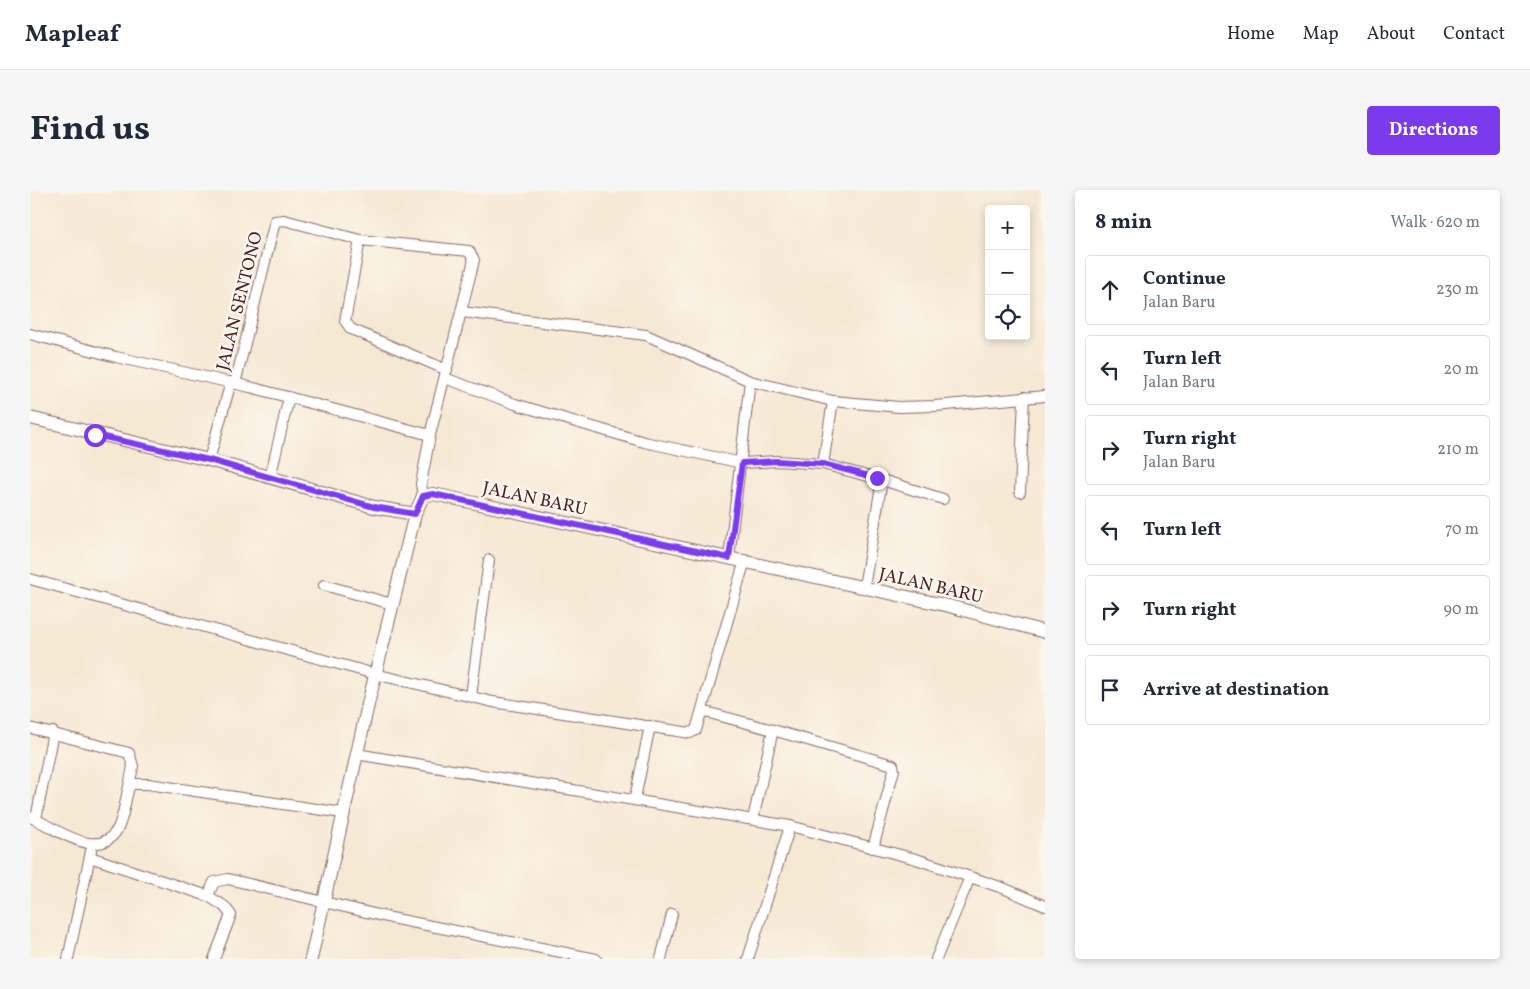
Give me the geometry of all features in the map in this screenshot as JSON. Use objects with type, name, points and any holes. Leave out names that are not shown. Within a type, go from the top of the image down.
[{"type":"street","name":"JALAN SENTONO","points":[[233,383],[275,221],[284,220],[360,240],[469,251],[474,260],[430,435],[421,484],[423,496]]},
{"type":"street","points":[[360,240],[345,321],[351,329],[446,374],[515,404],[644,442],[742,463],[777,461],[823,464],[943,499]]},
{"type":"street","points":[[462,312],[646,335],[750,381],[833,402],[899,407],[935,406],[1045,396]]},
{"type":"street","points":[[30,334],[289,397],[430,435]]},
{"type":"street","points":[[729,558],[742,463],[750,381]]},
{"type":"street","points":[[209,460],[233,383]]},
{"type":"street","points":[[270,478],[289,397]]},
{"type":"street","points":[[1020,492],[1024,397]]},
{"type":"street","points":[[823,464],[833,402]]},
{"type":"street","points":[[30,418],[209,460],[374,507],[415,514]]},
{"type":"street","points":[[864,587],[882,480]]},
{"type":"street","name":"JALAN BARU","points":[[423,496],[433,494],[745,560],[949,606],[1045,632]]},
{"type":"street","points":[[311,959],[375,674],[415,514],[423,496]]},
{"type":"street","points":[[471,696],[489,560]]},
{"type":"street","points":[[30,579],[375,674],[493,702],[694,733],[745,560]]},
{"type":"street","points":[[324,585],[392,604]]},
{"type":"street","points":[[702,711],[893,765],[894,770],[873,848]]},
{"type":"street","points":[[635,798],[650,726]]},
{"type":"street","points":[[30,728],[53,732],[129,753],[133,766],[129,787],[118,828],[110,838],[92,845],[64,834],[33,818],[53,732]]},
{"type":"street","points":[[753,819],[772,730]]},
{"type":"street","points":[[356,754],[635,798],[790,826],[970,877],[1004,888],[1045,906]]},
{"type":"street","points":[[129,787],[132,784],[148,784],[343,813]]},
{"type":"street","points":[[749,959],[790,826]]},
{"type":"street","points":[[68,959],[92,845]]},
{"type":"street","points":[[90,857],[208,896],[224,906],[231,915],[214,959]]},
{"type":"street","points":[[936,959],[970,877]]},
{"type":"street","points":[[208,896],[214,882],[228,879],[324,900],[409,922],[596,959]]},
{"type":"street","points":[[661,959],[672,914]]},
{"type":"route","points":[[95,435],[209,460],[374,507],[415,514],[423,496],[433,494],[729,558],[742,463],[777,461],[823,464],[877,478]]}]
